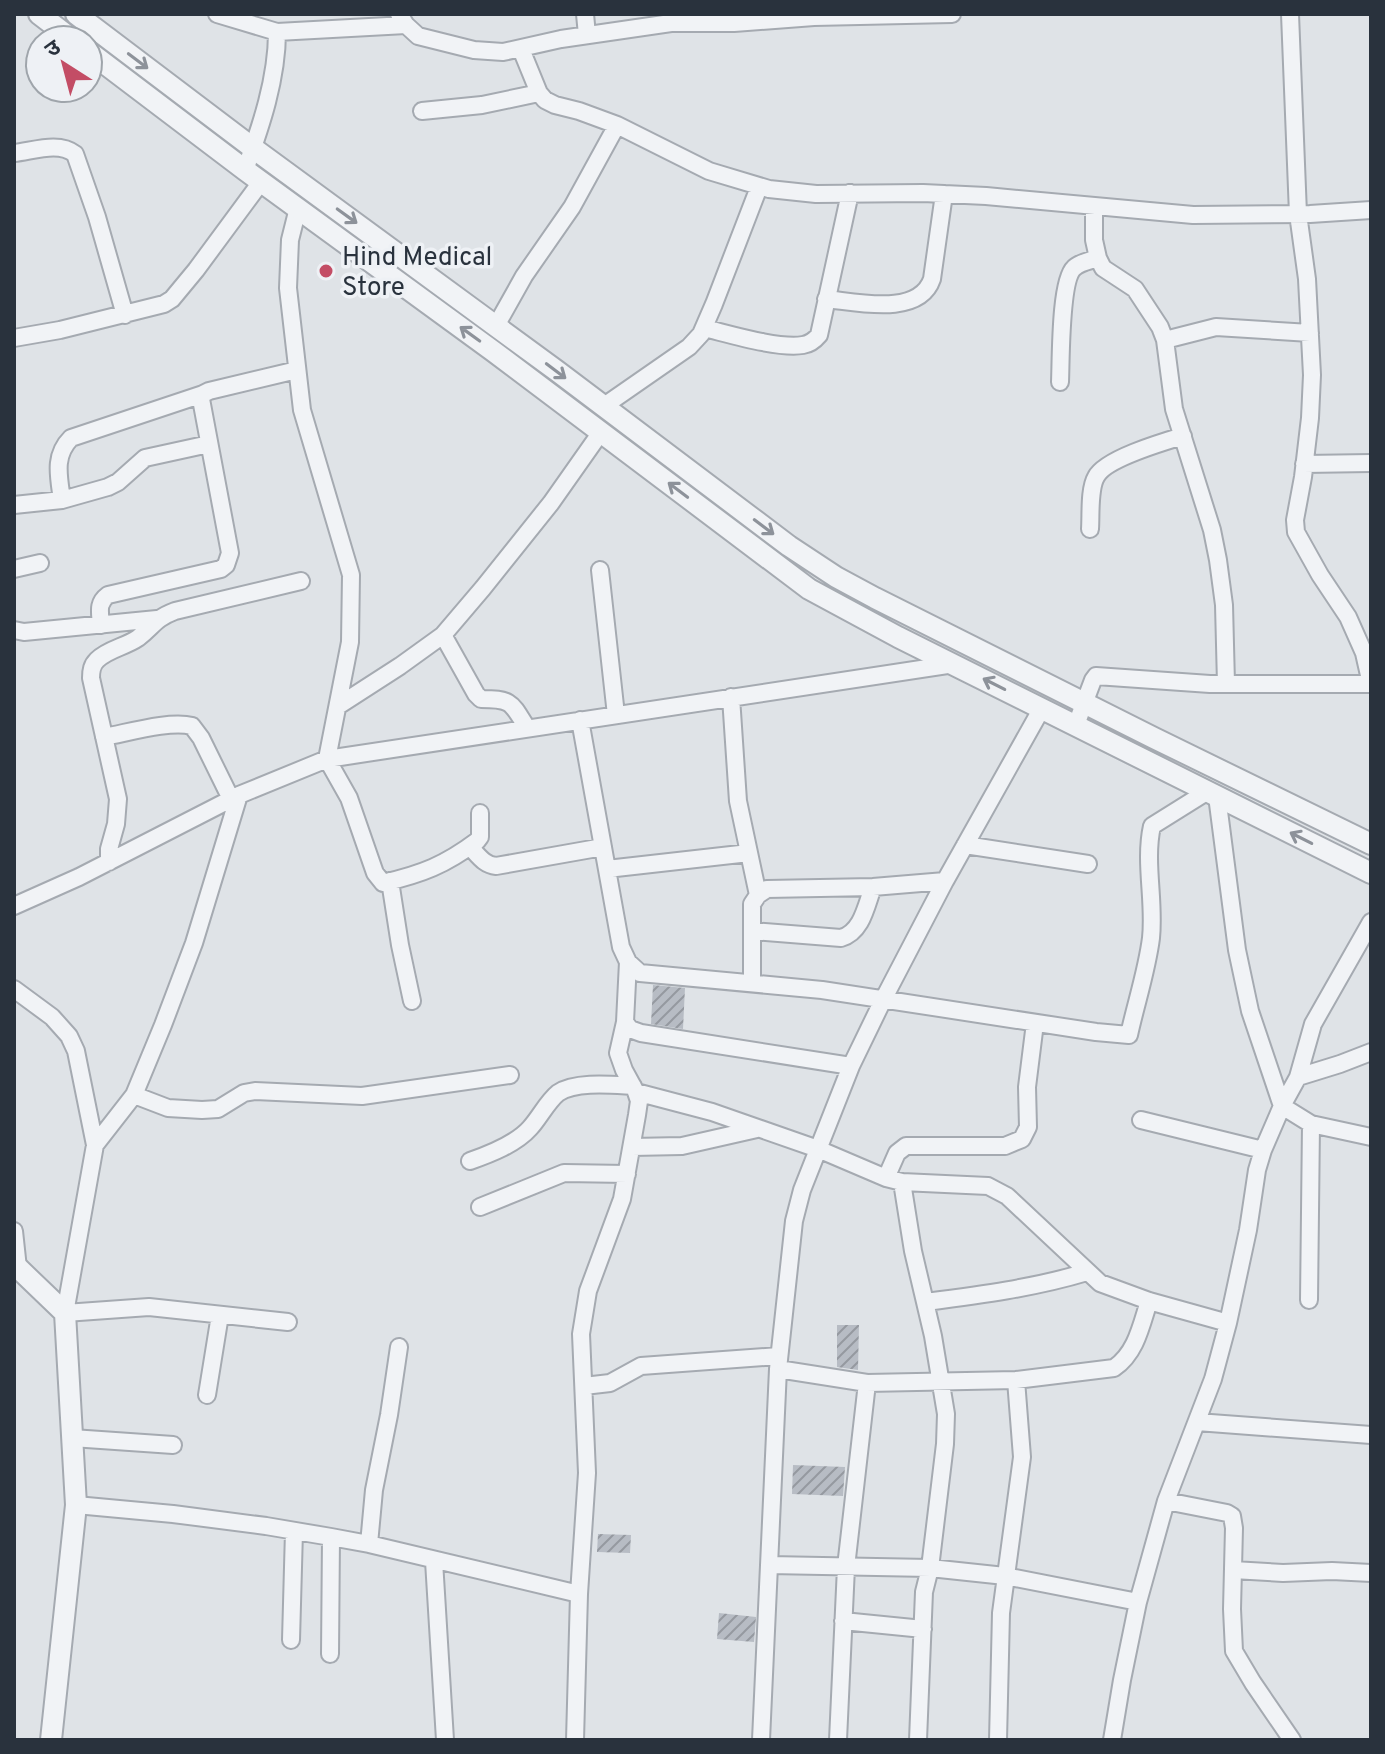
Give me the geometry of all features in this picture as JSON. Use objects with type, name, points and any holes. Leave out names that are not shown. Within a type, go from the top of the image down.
[{"type":"street","points":[[76,14],[789,546],[836,577],[1371,844]]},
{"type":"street","points":[[217,14],[277,32],[402,20],[418,36],[474,50],[503,52],[561,39],[671,23],[952,14]]},
{"type":"street","points":[[585,14],[587,35]]},
{"type":"street","points":[[1076,725],[1096,676],[1226,684],[1371,684],[1364,653],[1348,617],[1296,532],[1312,375],[1307,279],[1298,214],[1290,14]]},
{"type":"street","points":[[14,338],[125,315],[172,299],[196,270],[253,176],[253,148],[277,56],[277,32]]},
{"type":"street","points":[[521,49],[539,93],[545,100],[617,125],[709,171],[769,189],[816,194],[944,194],[1193,215],[1371,210]]},
{"type":"street","points":[[104,63],[809,589],[898,637],[1371,873]]},
{"type":"street","points":[[422,111],[482,105],[539,93]]},
{"type":"street","points":[[496,326],[524,276],[572,207],[617,125]]},
{"type":"street","points":[[14,153],[61,147],[75,154],[125,315]]},
{"type":"street","points":[[604,406],[689,347],[701,334],[759,187]]},
{"type":"street","points":[[704,328],[773,343],[801,345],[815,340],[819,335],[850,193]]},
{"type":"street","points":[[826,299],[900,304],[924,294],[932,279],[944,194]]},
{"type":"street","points":[[1094,207],[1094,240],[1103,268],[1135,289],[1165,340],[1174,409],[1212,530],[1218,560],[1224,605],[1226,684]]},
{"type":"street","points":[[298,208],[290,240],[288,288],[302,410],[351,575],[350,642],[327,759],[349,798],[375,873],[383,883],[423,873],[470,847],[480,837],[480,813]]},
{"type":"street","points":[[1060,382],[1063,309],[1068,279],[1075,267],[1098,258]]},
{"type":"street","points":[[1165,340],[1216,327],[1310,333]]},
{"type":"street","points":[[62,500],[59,456],[71,438],[203,394],[297,370]]},
{"type":"street","points":[[101,625],[99,606],[108,595],[221,569],[226,565],[230,553],[201,399],[203,394]]},
{"type":"street","points":[[338,706],[443,635],[551,503],[601,432]]},
{"type":"street","points":[[1090,529],[1093,488],[1098,473],[1130,454],[1183,436]]},
{"type":"street","points":[[14,505],[62,500],[108,487],[145,458],[209,444]]},
{"type":"street","points":[[1304,464],[1371,463]]},
{"type":"street","points":[[14,569],[40,563]]},
{"type":"street","points":[[600,570],[616,715]]},
{"type":"street","points":[[14,630],[24,632],[157,619],[175,611],[301,581]]},
{"type":"street","points":[[109,862],[118,799],[91,678],[93,665],[107,652],[139,637],[157,619]]},
{"type":"street","points":[[443,635],[476,694],[481,699],[509,702],[527,728]]},
{"type":"street","points":[[14,906],[79,877],[235,797],[327,759],[954,664]]},
{"type":"street","points":[[731,697],[738,801],[758,895]]},
{"type":"street","points":[[761,1740],[779,1363],[794,1221],[802,1190],[851,1066],[883,1000],[945,881],[1042,708]]},
{"type":"street","points":[[580,720],[621,947],[628,962],[640,973],[822,990],[1096,1032],[1129,1035],[1151,937],[1149,845],[1152,826],[1173,812],[1213,794]]},
{"type":"street","points":[[95,1145],[134,1095],[163,1025],[194,943],[235,797],[192,726],[184,723],[104,737]]},
{"type":"street","points":[[1213,794],[1237,950],[1250,1011],[1282,1106],[1311,1124],[1371,1137]]},
{"type":"street","points":[[965,845],[1088,864]]},
{"type":"street","points":[[470,847],[484,862],[496,866],[603,847]]},
{"type":"street","points":[[607,869],[749,853]]},
{"type":"street","points":[[390,881],[412,1001]]},
{"type":"street","points":[[752,982],[752,904],[767,889],[873,887],[945,881]]},
{"type":"street","points":[[752,931],[841,938],[857,929],[873,887]]},
{"type":"street","points":[[1112,1740],[1138,1602],[1166,1501],[1213,1379],[1228,1323],[1263,1150],[1298,1077],[1313,1024],[1371,922]]},
{"type":"street","points":[[575,1740],[579,1594],[587,1473],[581,1334],[588,1291],[622,1199],[639,1101],[618,1053],[625,1022],[628,962]]},
{"type":"street","points":[[14,989],[52,1017],[69,1036],[76,1051],[95,1145],[65,1313],[76,1505],[51,1740]]},
{"type":"street","points":[[625,1022],[630,1029],[641,1033],[851,1066]]},
{"type":"street","points":[[918,1740],[924,1592],[930,1568],[946,1414],[926,1302],[894,1180],[897,1153],[906,1146],[1005,1146],[1022,1139],[1028,1127],[1027,1087],[1035,1023]]},
{"type":"street","points":[[1298,1077],[1371,1052]]},
{"type":"street","points":[[134,1095],[168,1108],[202,1110],[218,1109],[244,1093],[255,1091],[362,1096],[510,1075]]},
{"type":"street","points":[[470,1161],[523,1134],[559,1092],[591,1085],[635,1089],[818,1149],[894,1180],[988,1186],[1007,1196],[1100,1283],[1149,1301],[1228,1323]]},
{"type":"street","points":[[1141,1120],[1263,1150]]},
{"type":"street","points":[[1309,1300],[1311,1124]]},
{"type":"street","points":[[632,1147],[682,1146],[759,1129]]},
{"type":"street","points":[[480,1207],[564,1173],[627,1174]]},
{"type":"street","points":[[14,1231],[19,1273],[65,1313],[149,1307],[288,1322]]},
{"type":"street","points":[[926,1302],[1017,1289],[1087,1272]]},
{"type":"street","points":[[584,1386],[610,1383],[641,1366],[779,1363],[867,1383],[1016,1380],[1114,1368],[1135,1346],[1149,1301]]},
{"type":"street","points":[[207,1395],[220,1315]]},
{"type":"street","points":[[369,1544],[374,1490],[399,1347]]},
{"type":"street","points":[[998,1740],[999,1660],[1005,1576],[1022,1457],[1016,1380]]},
{"type":"street","points":[[838,1740],[846,1567],[867,1383]]},
{"type":"street","points":[[1197,1422],[1371,1435]]},
{"type":"street","points":[[72,1438],[173,1445]]},
{"type":"street","points":[[1166,1501],[1232,1516],[1234,1651],[1292,1740]]},
{"type":"street","points":[[76,1505],[173,1514],[331,1537],[579,1594]]},
{"type":"street","points":[[291,1640],[294,1531]]},
{"type":"street","points":[[330,1654],[331,1537]]},
{"type":"street","points":[[434,1561],[445,1740]]},
{"type":"street","points":[[769,1565],[930,1568],[1005,1576],[1138,1602]]},
{"type":"street","points":[[1233,1570],[1371,1573]]},
{"type":"street","points":[[843,1621],[923,1629]]},
{"type":"building","points":[[653,985],[685,988],[683,1029],[651,1024]]},
{"type":"building","points":[[837,1325],[859,1325],[858,1370],[837,1367]]},
{"type":"building","points":[[793,1465],[845,1467],[843,1496],[792,1494]]},
{"type":"building","points":[[598,1534],[631,1535],[630,1553],[597,1552]]},
{"type":"building","points":[[719,1613],[756,1617],[754,1642],[717,1639]]},
{"type":"place","name":"Hind Medical Store","points":[[326,271]]}]
